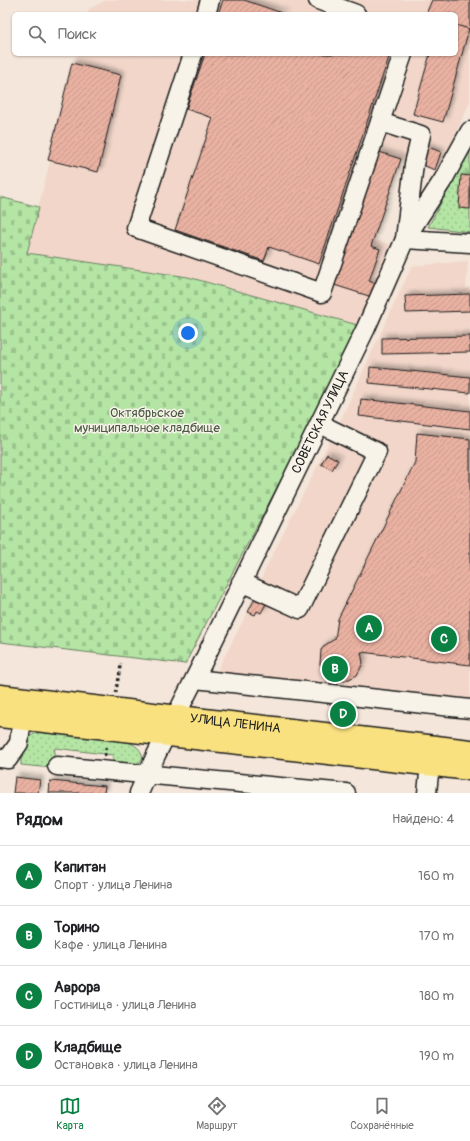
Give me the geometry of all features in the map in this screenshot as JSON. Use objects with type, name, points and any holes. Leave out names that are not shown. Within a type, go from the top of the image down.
[{"type":"main road","name":"УЛИЦА ЛЕНИНА","points":[[0,696],[171,726],[430,764],[470,768]]},
{"type":"main road","name":"УЛИЦА ЛЕНИНА","points":[[0,716],[171,726],[470,751]]},
{"type":"street","points":[[207,12],[210,0]]},
{"type":"street","points":[[318,0],[351,12]]},
{"type":"street","points":[[192,56],[136,228],[322,293],[402,56]]},
{"type":"street","points":[[380,122],[421,135],[414,164],[405,239],[470,243]]},
{"type":"street","name":"СОВЕТСКАЯ УЛИЦА","points":[[139,793],[241,582],[320,424],[366,328],[405,239],[443,180],[470,131]]},
{"type":"street","points":[[241,582],[300,609],[377,452],[320,424]]},
{"type":"street","points":[[195,679],[470,709]]},
{"type":"street","points":[[0,758],[8,759],[19,743],[22,718]]},
{"type":"street","points":[[427,793],[430,764]]},
{"type":"street","points":[[57,766],[346,793]]},
{"type":"shaded area","points":[[107,0],[428,0],[470,9],[470,101],[439,173],[401,160],[374,239],[391,245],[361,326],[188,277],[27,253],[76,56],[458,56],[458,12],[88,12],[89,9]]},
{"type":"shaded area","points":[[468,261],[466,288],[470,289],[470,705],[215,675],[255,598],[264,572],[342,417],[412,266]]},
{"type":"green space","points":[[470,149],[470,232],[428,227]]},
{"type":"green space","name":"Октябрьское муниципальное кладбище","points":[[0,197],[39,207],[27,253],[188,277],[361,326],[185,664],[0,642]]},
{"type":"green space","points":[[42,732],[126,741],[137,747],[143,758],[139,763],[132,765],[113,764],[113,755],[55,748],[52,768],[21,765],[21,753],[24,743],[30,736]]},
{"type":"building","points":[[223,0],[244,0],[279,12],[219,12]]},
{"type":"building","points":[[432,0],[470,0],[470,30],[458,26],[458,12],[427,12]]},
{"type":"building","points":[[458,26],[469,29],[443,122],[413,114],[429,56],[458,56]]},
{"type":"building","points":[[204,56],[389,56],[319,264],[269,247],[264,261],[175,230],[213,118],[186,109]]},
{"type":"building","points":[[72,63],[121,75],[98,172],[48,160]]},
{"type":"building","points":[[426,146],[441,152],[435,170],[420,164]]},
{"type":"building","points":[[376,151],[401,159],[371,246],[380,249],[369,281],[376,284],[372,297],[331,284]]},
{"type":"building","points":[[461,175],[470,176],[470,209],[459,208]]},
{"type":"building","points":[[470,294],[470,311],[406,313],[405,296]]},
{"type":"building","points":[[470,336],[470,352],[382,354],[382,338]]},
{"type":"building","points":[[370,367],[470,377],[470,393],[369,383]]},
{"type":"building","points":[[361,399],[470,411],[470,429],[359,416]]},
{"type":"building","points":[[417,433],[470,439],[470,665],[361,652],[363,663],[357,675],[345,681],[332,679],[326,676],[320,664],[321,650],[325,645],[335,639],[338,619],[415,462]]},
{"type":"building","points":[[327,454],[338,460],[332,470],[321,464]]},
{"type":"building","points":[[255,598],[266,604],[261,613],[257,611],[255,615],[248,612]]},
{"type":"building","points":[[15,777],[40,780],[38,793],[13,793]]},
{"type":"building","points":[[50,781],[105,786],[104,793],[49,793]]},
{"type":"place","name":"Капитан","points":[[369,628]]},
{"type":"place","name":"Аврора","points":[[444,639]]},
{"type":"place","name":"Торино","points":[[335,669]]},
{"type":"place","name":"Кладбище","points":[[343,714]]}]
